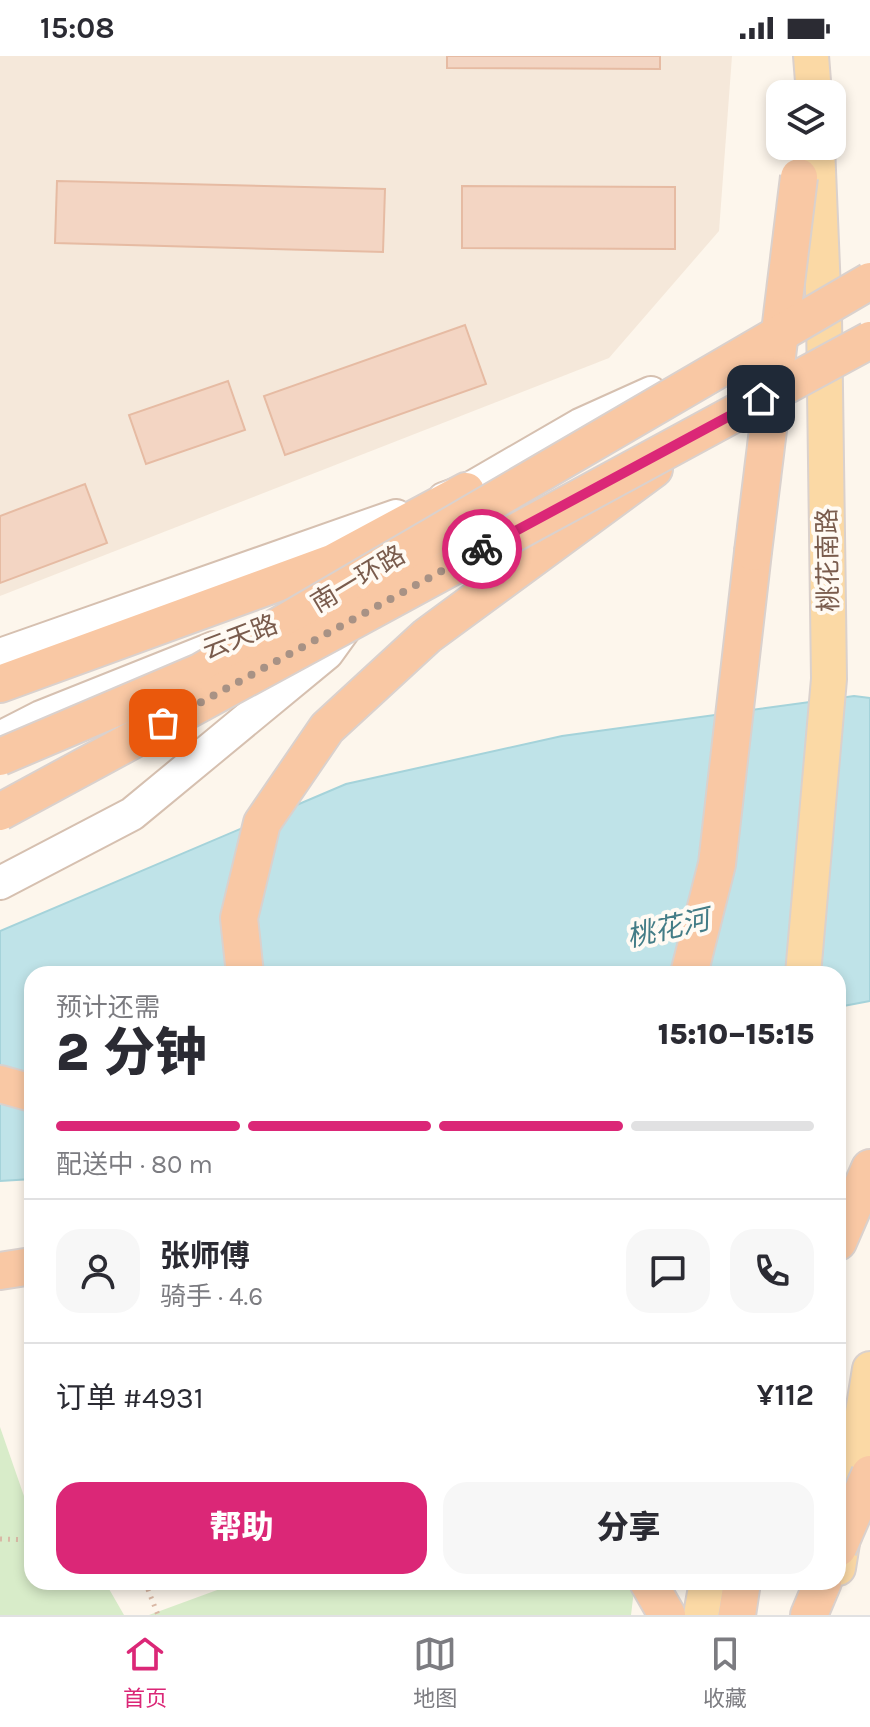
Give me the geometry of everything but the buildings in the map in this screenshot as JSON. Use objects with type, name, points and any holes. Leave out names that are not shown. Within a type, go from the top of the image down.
[{"type":"highway","points":[[691,966],[717,864],[800,161]]},
{"type":"highway","name":"南一环路","points":[[0,757],[200,672],[870,281]]},
{"type":"highway","name":"南一环路","points":[[0,812],[870,340]]},
{"type":"highway","points":[[244,966],[239,918],[262,823],[327,728],[427,636],[572,532],[706,428]]},
{"type":"highway","points":[[0,684],[332,563],[466,491]]},
{"type":"highway","points":[[0,1084],[24,1091]]},
{"type":"highway","points":[[846,1224],[870,1168]]},
{"type":"highway","points":[[0,1271],[24,1267]]},
{"type":"highway","points":[[846,1530],[870,1474]]},
{"type":"highway","points":[[653,1590],[668,1615]]},
{"type":"highway","points":[[667,1590],[668,1615]]},
{"type":"highway","points":[[737,1615],[741,1590]]},
{"type":"highway","points":[[809,1615],[820,1590]]},
{"type":"main road","points":[[806,80],[809,56]]},
{"type":"main road","points":[[809,56],[812,80]]},
{"type":"main road","name":"桃花南路","points":[[804,966],[829,679],[824,316],[818,160]]},
{"type":"main road","points":[[0,655],[466,491],[580,425],[870,296]]},
{"type":"main road","name":"云天路","points":[[0,738],[41,717],[377,584],[701,424],[870,350]]},
{"type":"main road","points":[[0,883],[132,814],[327,653],[377,584]]},
{"type":"main road","points":[[846,1518],[870,1369]]},
{"type":"main road","points":[[701,1615],[706,1590]]},
{"type":"main road","points":[[830,1615],[835,1590]]},
{"type":"path","points":[[0,1539],[24,1540]]},
{"type":"path","points":[[148,1590],[158,1615]]},
{"type":"shaded area","points":[[0,56],[732,56],[719,231],[609,358],[0,596]]},
{"type":"green space","points":[[0,1427],[24,1496],[24,1590],[110,1590],[124,1615],[0,1615]]},
{"type":"green space","points":[[217,1590],[634,1590],[631,1615],[149,1615]]},
{"type":"water","name":"桃花河","points":[[854,696],[870,698],[870,1001],[846,1006],[846,966],[24,966],[24,1180],[0,1181],[0,931],[346,784],[562,736]]},
{"type":"way so far","points":[[163,723],[482,549]]},
{"type":"route","points":[[482,549],[761,399]]}]
